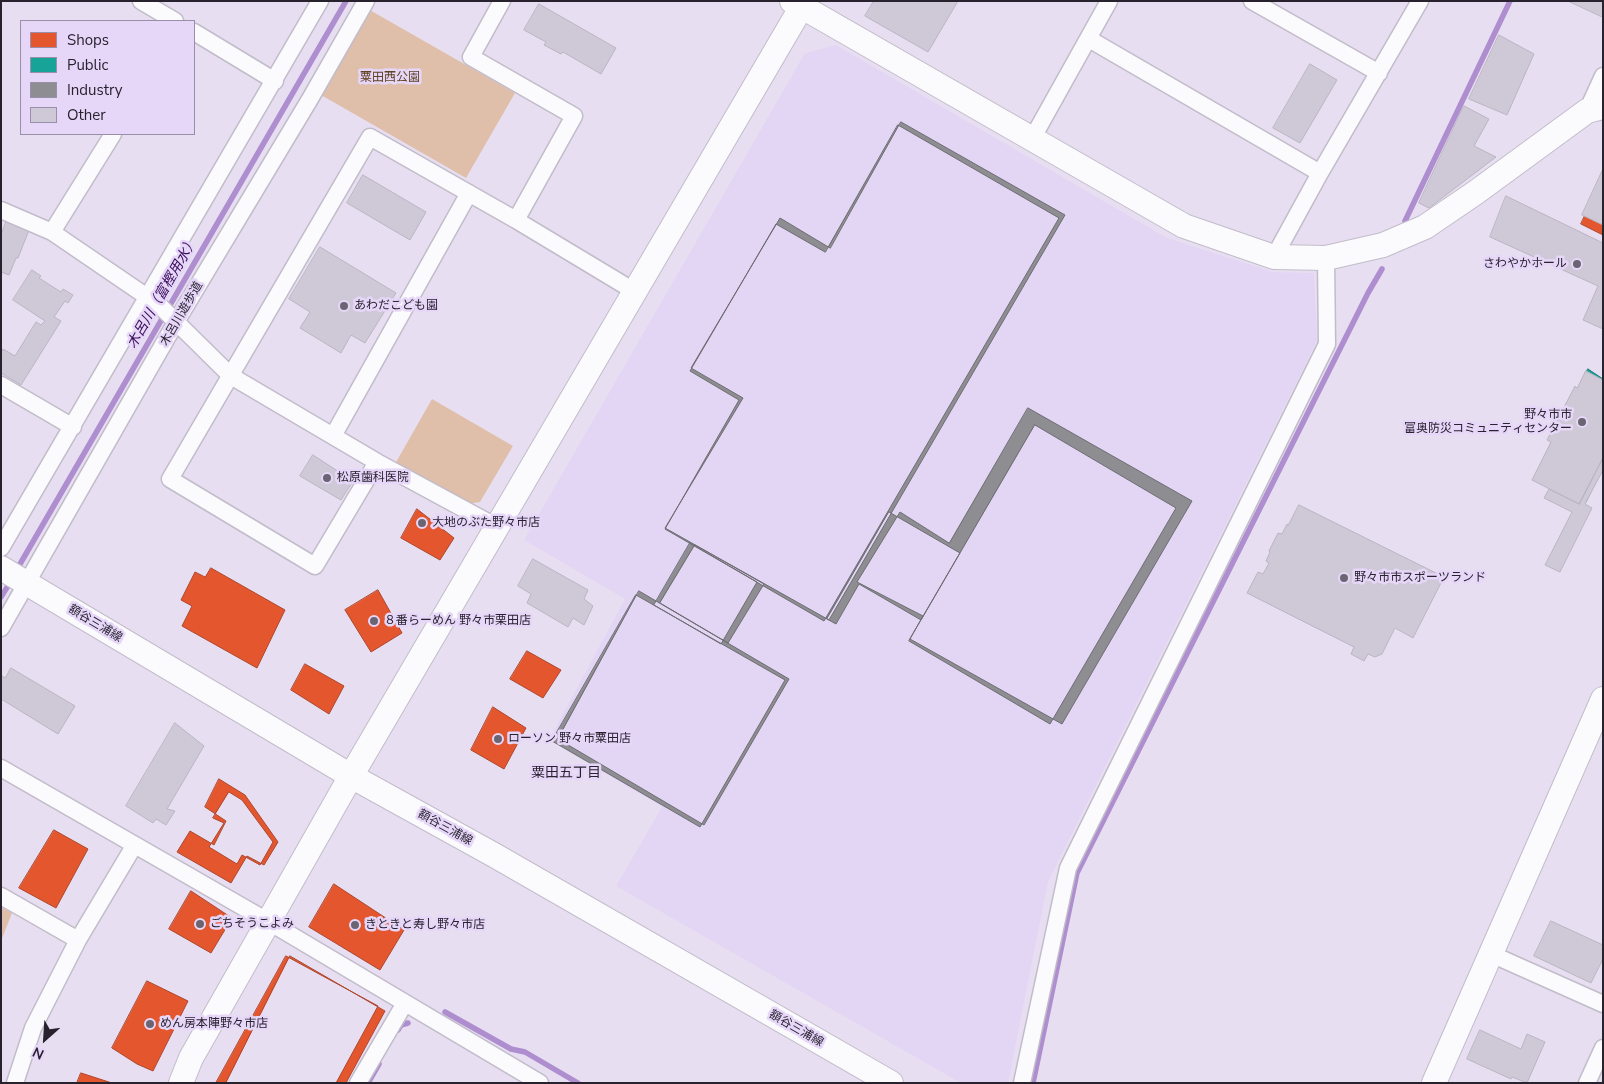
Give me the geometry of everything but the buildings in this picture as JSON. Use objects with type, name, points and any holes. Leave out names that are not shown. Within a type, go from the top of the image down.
[{"type":"street","points":[[141,1],[173,20]]},
{"type":"street","points":[[10,570],[73,427],[154,302],[320,1]]},
{"type":"street","name":"木呂川遊歩道","points":[[1,628],[10,570],[175,321],[310,100],[366,1]]},
{"type":"street","points":[[502,1],[471,57],[574,116],[516,220]]},
{"type":"street","points":[[1032,139],[1109,1]]},
{"type":"street","points":[[1252,1],[1379,73]]},
{"type":"street","points":[[1274,257],[1320,173],[1420,1]]},
{"type":"street","points":[[181,1083],[191,1058],[351,776],[634,291],[799,3],[1184,226],[1274,257],[1326,258],[1383,245],[1425,227],[1595,109],[1603,76]]},
{"type":"street","points":[[195,33],[275,81]]},
{"type":"street","points":[[1089,39],[1320,173]]},
{"type":"street","points":[[52,232],[113,135]]},
{"type":"street","points":[[376,462],[315,566],[170,479],[370,137],[516,220],[634,291]]},
{"type":"street","points":[[333,436],[469,193]]},
{"type":"street","points":[[1,210],[52,232],[154,302],[231,376],[376,462],[497,527]]},
{"type":"street","points":[[1022,1083],[1068,868],[1327,344],[1326,258]]},
{"type":"street","points":[[1,385],[73,427]]},
{"type":"street","name":"額谷三浦線","points":[[10,570],[351,776],[502,860],[891,1083]]},
{"type":"street","points":[[1434,1083],[1603,699]]},
{"type":"street","points":[[1,768],[269,922],[540,1083]]},
{"type":"street","points":[[15,1083],[33,1028],[78,940],[134,846]]},
{"type":"street","points":[[1,896],[78,940]]},
{"type":"street","points":[[1491,954],[1603,1004]]},
{"type":"street","points":[[358,1083],[405,1003]]},
{"type":"street","points":[[1587,1083],[1603,1048]]},
{"type":"shaded area","points":[[836,45],[1167,238],[1273,272],[1314,273],[1317,341],[1048,882],[1008,1083],[961,1083],[616,886],[662,807],[549,740],[625,599],[524,540],[805,53]]},
{"type":"green space","name":"粟田西公園","points":[[368,9],[515,93],[466,178],[321,95]]},
{"type":"green space","points":[[432,399],[513,446],[480,502],[467,504],[395,464]]},
{"type":"green space","points":[[1,907],[12,913],[1,941]]},
{"type":"waterway","name":"木呂川（富樫用水）","points":[[16,571],[346,1]]},
{"type":"waterway","points":[[1405,221],[1510,1]]},
{"type":"waterway","points":[[1033,1083],[1077,873],[1368,293],[1382,269]]},
{"type":"waterway","name":"木呂川（富樫用水）","points":[[1,597],[11,581]]},
{"type":"waterway","points":[[445,1012],[511,1049],[525,1052],[578,1083]]},
{"type":"waterway","points":[[398,1030],[401,1025],[408,1023]]},
{"type":"waterway","points":[[368,1083],[379,1064]]},
{"type":"place","name":"さわやかホール","points":[[1577,264]]},
{"type":"place","name":"あわだこども園","points":[[344,306]]},
{"type":"place","name":"野々市市 富奥防災コミュニティセンター","points":[[1582,422]]},
{"type":"place","name":"松原歯科医院","points":[[327,478]]},
{"type":"place","name":"大地のぶた野々市店","points":[[422,523]]},
{"type":"place","name":"野々市市スポーツランド","points":[[1344,578]]},
{"type":"place","name":"８番らーめん 野々市栗田店","points":[[374,621]]},
{"type":"place","name":"ローソン 野々市粟田店","points":[[498,739]]},
{"type":"place","name":"ごちそうこよみ","points":[[200,924]]},
{"type":"place","name":"きときと寿し野々市店","points":[[355,925]]},
{"type":"place","name":"めん房本陣野々市店","points":[[150,1024]]},
{"type":"district","name":"粟田五丁目","points":[[566,774]]}]
